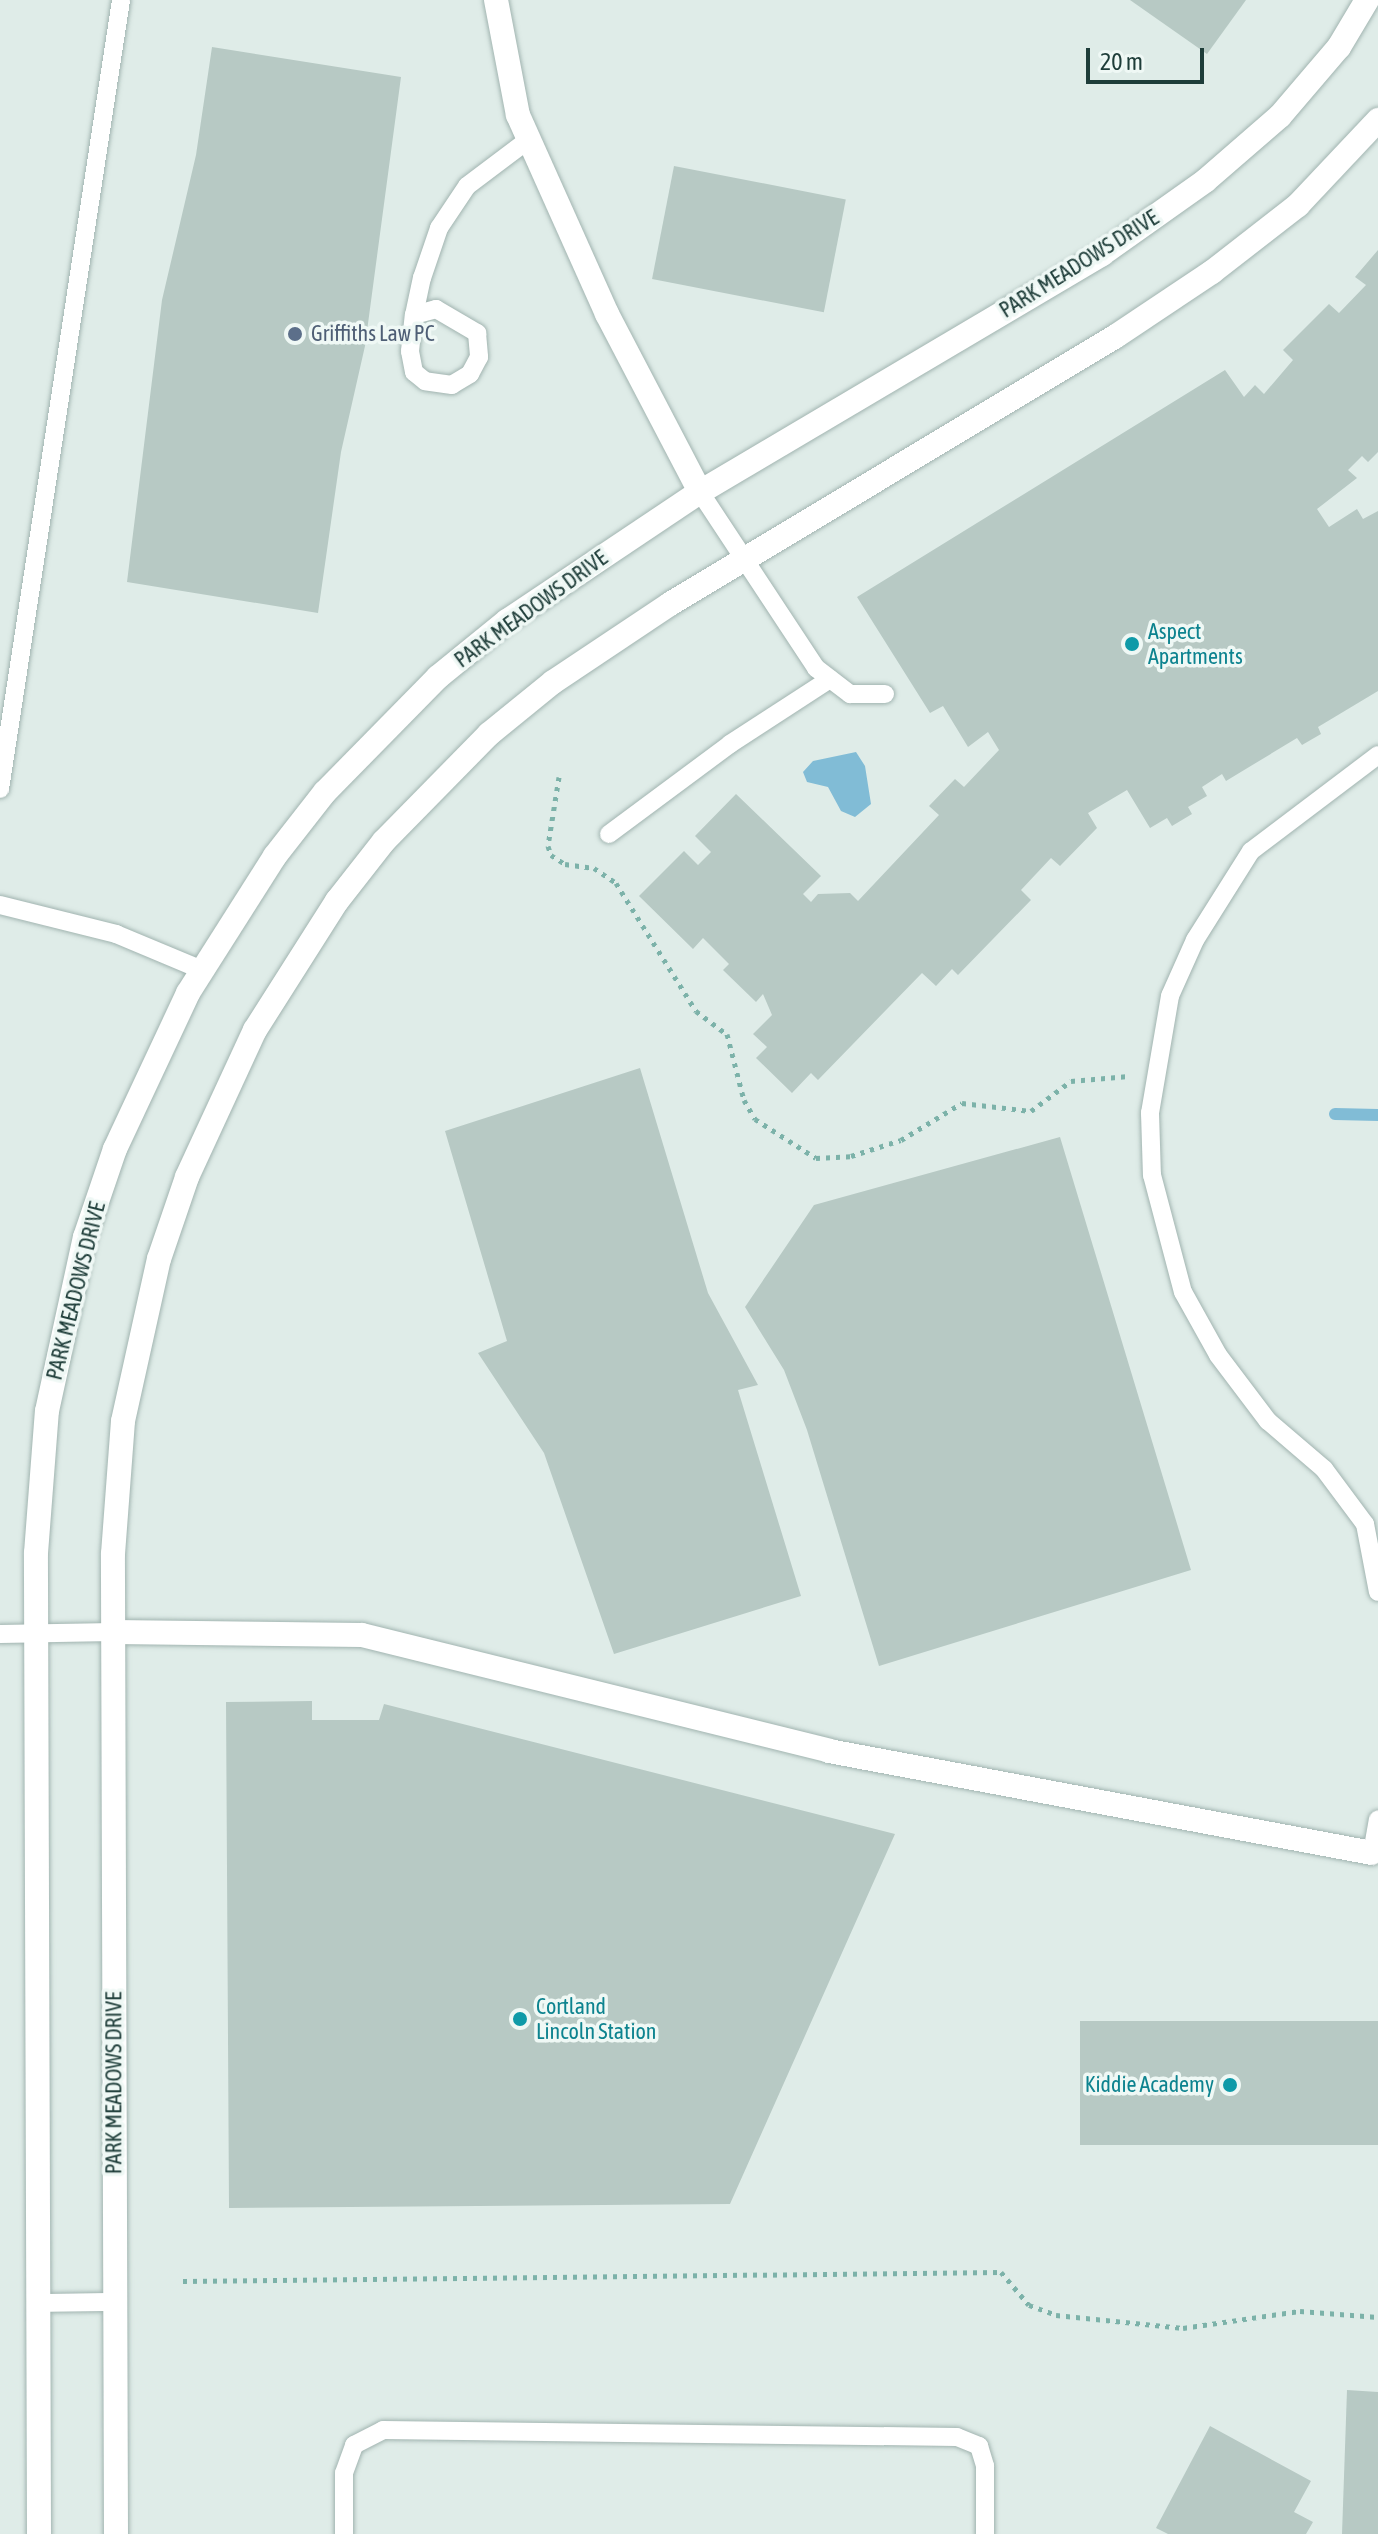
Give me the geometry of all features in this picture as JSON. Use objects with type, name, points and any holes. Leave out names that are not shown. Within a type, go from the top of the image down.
[{"type":"main road","points":[[496,0],[518,115],[528,140],[607,314],[700,492]]},
{"type":"main road","name":"PARK MEADOWS DRIVE","points":[[39,2534],[40,1634],[36,1553],[47,1411],[85,1237],[115,1149],[202,970],[275,856],[325,792],[438,677],[507,621],[700,492],[1102,254],[1205,181],[1280,116],[1339,47],[1367,0]]},
{"type":"main road","name":"PARK MEADOWS DRIVE","points":[[116,2534],[113,1554],[122,1436],[137,1351],[159,1259],[187,1177],[255,1030],[337,901],[384,841],[489,734],[553,682],[747,558],[1116,336],[1212,272],[1298,205],[1378,120]]},
{"type":"main road","points":[[114,1632],[362,1635],[829,1751],[1372,1853]]},
{"type":"lane","points":[[0,789],[121,0]]},
{"type":"lane","points":[[414,315],[436,309],[477,333],[479,357],[470,374],[452,385],[425,381],[414,372],[410,351],[414,315],[439,228],[467,186],[528,140]]},
{"type":"lane","points":[[700,492],[747,558],[816,668],[850,694],[885,694]]},
{"type":"lane","points":[[609,834],[730,744],[830,679]]},
{"type":"lane","points":[[1378,755],[1251,851],[1195,940],[1170,996],[1154,1077],[1152,1175],[1183,1292],[1218,1355],[1268,1421],[1324,1469],[1365,1524],[1378,1592]]},
{"type":"lane","points":[[0,905],[116,934],[202,970]]},
{"type":"lane","points":[[0,1634],[114,1632]]},
{"type":"lane","points":[[1372,1853],[1378,1820]]},
{"type":"lane","points":[[40,2303],[114,2302]]},
{"type":"lane","points":[[344,2534],[344,2473],[354,2445],[383,2430],[957,2437],[979,2446],[982,2456],[985,2534]]},
{"type":"path","points":[[559,777],[548,846],[551,855],[565,864],[594,868],[616,883],[696,1011],[727,1034],[744,1100],[755,1119],[816,1158],[851,1156],[901,1140],[962,1103],[1031,1111],[1071,1081],[1154,1077]]},
{"type":"path","points":[[183,2281],[1001,2272],[1029,2305],[1056,2315],[1183,2328],[1300,2311],[1378,2317]]},
{"type":"water","points":[[856,752],[865,766],[871,804],[855,817],[841,811],[828,787],[807,782],[803,772],[813,761]]},
{"type":"building","points":[[1130,0],[1246,0],[1207,54]]},
{"type":"building","points":[[212,47],[401,77],[365,346],[341,452],[318,613],[127,582],[162,300],[196,155]]},
{"type":"building","points":[[674,166],[846,199],[824,312],[652,279]]},
{"type":"building","name":"Aspect Apartments","points":[[1378,250],[1378,452],[1368,462],[1362,456],[1348,470],[1357,478],[1317,509],[1329,527],[1357,509],[1363,519],[1378,511],[1378,691],[1318,727],[1321,734],[1302,745],[1297,738],[1226,781],[1222,774],[1202,787],[1207,796],[1188,807],[1192,814],[1172,826],[1167,818],[1150,828],[1127,790],[1088,813],[1097,828],[1060,866],[1051,858],[1021,890],[1031,900],[958,975],[952,969],[936,986],[922,973],[818,1080],[811,1073],[792,1093],[756,1058],[767,1047],[753,1034],[772,1015],[763,994],[756,1002],[723,970],[729,964],[703,938],[693,949],[639,896],[684,851],[698,865],[711,852],[695,836],[736,794],[821,876],[803,894],[811,902],[818,894],[850,893],[858,901],[939,815],[929,806],[955,779],[964,787],[999,750],[988,732],[968,747],[943,706],[930,713],[857,597],[1225,370],[1244,397],[1255,385],[1264,394],[1293,360],[1283,350],[1329,304],[1339,313],[1366,285],[1355,277]]},
{"type":"building","points":[[640,1068],[708,1293],[758,1385],[738,1390],[801,1596],[614,1654],[544,1453],[478,1353],[507,1341],[445,1131]]},
{"type":"building","points":[[1060,1137],[1191,1570],[879,1666],[807,1430],[784,1370],[745,1307],[814,1205]]},
{"type":"building","name":"Cortland Lincoln Station","points":[[312,1701],[312,1720],[379,1720],[384,1704],[895,1834],[730,2204],[229,2208],[226,1702]]},
{"type":"building","name":"Kiddie Academy","points":[[1080,2021],[1378,2021],[1378,2145],[1080,2145]]},
{"type":"building","points":[[1347,2390],[1378,2392],[1378,2534],[1342,2534]]},
{"type":"building","points":[[1210,2426],[1311,2481],[1294,2512],[1313,2522],[1306,2534],[1168,2534],[1156,2528]]},
{"type":"waterway","points":[[1335,1114],[1378,1115]]},
{"type":"place","name":"Griffiths Law PC","points":[[295,334]]},
{"type":"place","name":"Aspect Apartments","points":[[1132,644]]},
{"type":"place","name":"Cortland Lincoln Station","points":[[520,2019]]},
{"type":"place","name":"Kiddie Academy","points":[[1230,2085]]}]
